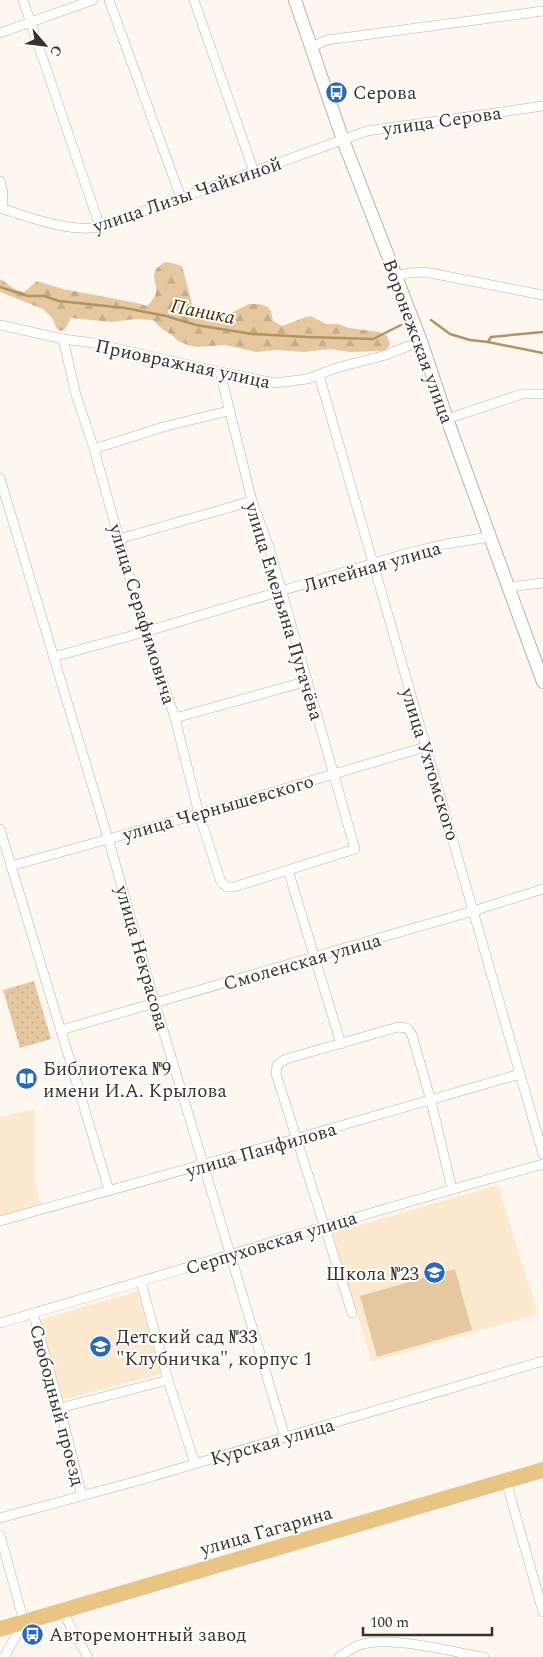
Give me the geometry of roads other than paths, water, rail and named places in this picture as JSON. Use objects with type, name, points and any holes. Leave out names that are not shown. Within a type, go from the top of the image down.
[{"type":"main road","name":"улица Гагарина","points":[[0,1629],[543,1470]]},
{"type":"street","points":[[23,0],[100,227]]},
{"type":"street","points":[[0,33],[93,0]]},
{"type":"street","points":[[108,0],[181,198]]},
{"type":"street","points":[[194,0],[254,172]]},
{"type":"street","name":"Воронежская улица","points":[[295,0],[343,140],[420,341],[543,682]]},
{"type":"street","points":[[312,47],[327,40],[543,11]]},
{"type":"street","name":"улица Серова","points":[[343,140],[367,131],[543,106]]},
{"type":"street","name":"улица Лизы Чайкиной","points":[[1,208],[73,228],[88,229],[100,227],[343,140]]},
{"type":"street","points":[[0,181],[3,192],[1,208]]},
{"type":"street","points":[[396,276],[425,272],[543,295]]},
{"type":"street","name":"Приовражная улица","points":[[0,325],[63,339],[93,343],[275,383],[294,382],[320,375],[336,368],[386,355],[420,341]]},
{"type":"street","name":"улица Серафимовича","points":[[63,339],[76,395],[94,449],[118,540],[145,632],[175,718],[199,814],[222,882],[227,887],[234,887],[288,870]]},
{"type":"street","name":"улица Емельяна Пугачёва","points":[[220,372],[228,411],[252,501],[269,547],[355,849],[288,870]]},
{"type":"street","name":"улица Ухтомского","points":[[320,375],[372,565],[450,827],[543,1154]]},
{"type":"street","points":[[447,419],[522,394],[543,394]]},
{"type":"street","points":[[94,449],[163,427],[228,411]]},
{"type":"street","name":"улица Некрасова","points":[[0,478],[231,1254],[260,1360],[285,1437]]},
{"type":"street","points":[[118,540],[252,501]]},
{"type":"street","name":"Литейная улица","points":[[53,657],[145,632],[404,554],[445,544],[490,537]]},
{"type":"street","points":[[509,587],[543,583]]},
{"type":"street","points":[[175,718],[308,681]]},
{"type":"street","name":"улица Чернышевского","points":[[11,866],[199,814],[425,746]]},
{"type":"street","points":[[0,829],[109,1190]]},
{"type":"street","points":[[288,870],[341,1044]]},
{"type":"street","name":"Смоленская улица","points":[[60,1030],[473,911],[543,889]]},
{"type":"street","points":[[352,1313],[298,1138],[276,1074],[277,1064],[286,1059],[398,1027],[407,1028],[412,1035],[431,1101],[452,1189]]},
{"type":"street","name":"улица Панфилова","points":[[0,1221],[431,1101],[520,1074]]},
{"type":"street","name":"Серпуховская улица","points":[[0,1323],[324,1226],[543,1164]]},
{"type":"street","points":[[141,1282],[168,1380],[195,1464]]},
{"type":"street","name":"Свободный проезд","points":[[33,1313],[60,1408],[82,1496]]},
{"type":"street","name":"Курская улица","points":[[0,1518],[195,1464],[543,1361]]},
{"type":"street","points":[[60,1408],[168,1380]]},
{"type":"street","points":[[506,1481],[543,1612]]},
{"type":"street","points":[[0,1535],[24,1622],[4,1657]]},
{"type":"street","points":[[63,1610],[88,1657]]},
{"type":"street","points":[[340,1657],[348,1650],[363,1644],[398,1642],[484,1657]]},
{"type":"waterway","name":"Паника","points":[[0,287],[28,296],[44,296],[59,301],[125,308],[166,316],[196,325],[252,334],[373,339],[401,325]]},
{"type":"waterway","name":"Паника","points":[[431,320],[450,334],[470,340],[543,353]]},
{"type":"waterway","points":[[488,342],[491,337],[543,332]]},
{"type":"place","name":"Серова","points":[[337,92]]},
{"type":"place","name":"Библиотека №9 имени И.А. Крылова","points":[[27,1079]]},
{"type":"place","name":"Школа №23","points":[[435,1273]]},
{"type":"place","name":"Детский сад №33 \"Клубничка\", корпус 1","points":[[100,1347]]},
{"type":"place","name":"Авторемонтный завод","points":[[33,1634]]}]
